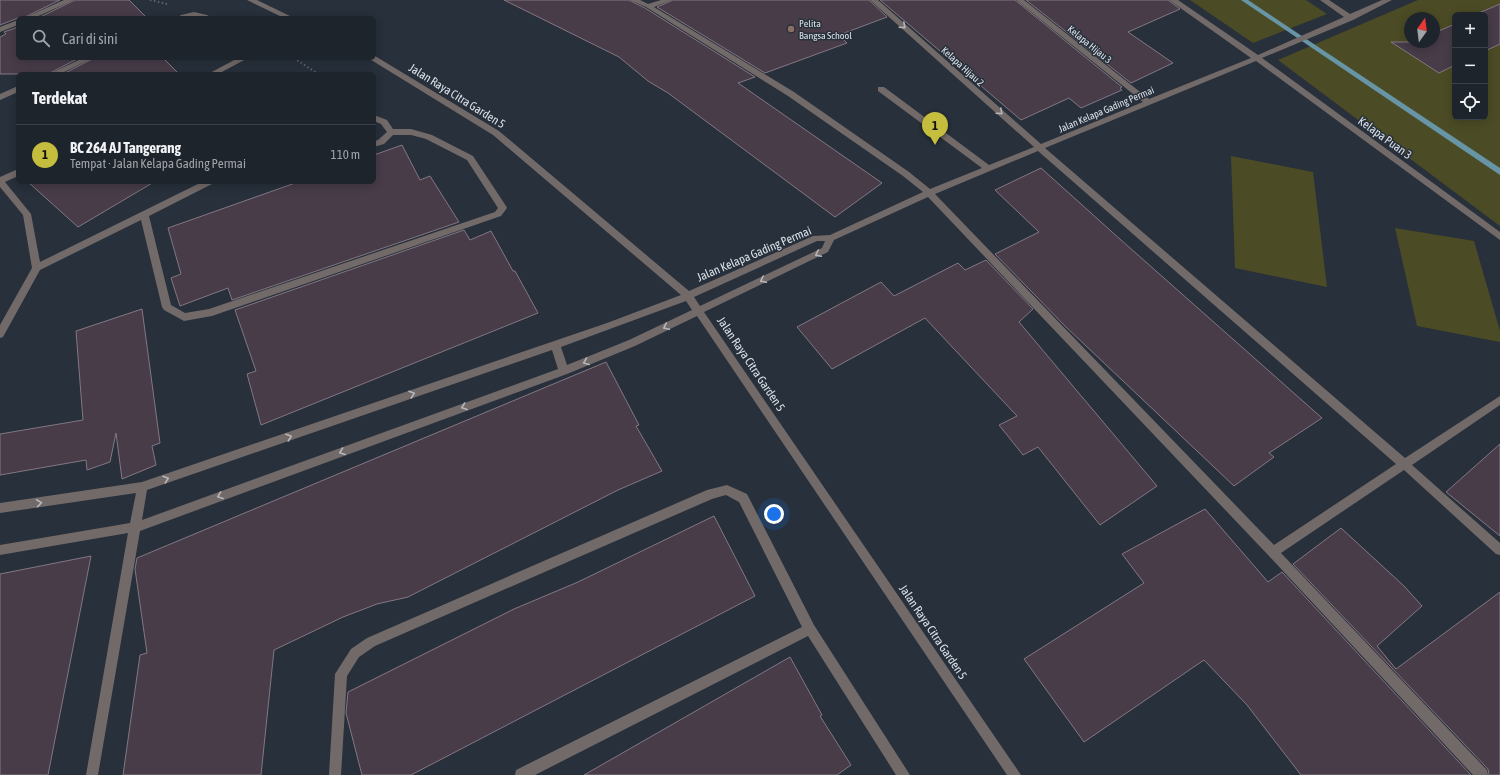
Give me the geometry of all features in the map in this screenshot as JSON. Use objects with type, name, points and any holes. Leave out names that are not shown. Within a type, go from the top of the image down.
[{"type":"street","points":[[33,16],[70,0]]},
{"type":"street","points":[[251,0],[286,16]]},
{"type":"street","points":[[634,0],[648,6],[791,94],[906,174],[929,193],[1273,552],[1482,775]]},
{"type":"street","points":[[648,6],[668,0]]},
{"type":"street","name":"Kelapa Hijau 2","points":[[874,0],[1040,148],[1405,465],[1500,550]]},
{"type":"street","name":"Kelapa Hijau 3","points":[[1020,0],[1149,103]]},
{"type":"street","name":"Kelapa Puan 3","points":[[1173,0],[1257,58],[1500,237]]},
{"type":"street","points":[[1324,0],[1350,18]]},
{"type":"street","name":"Jalan Kelapa Gading Permai","points":[[0,508],[142,487],[555,345],[688,296],[816,238],[831,238],[929,193],[1257,58],[1388,0]]},
{"type":"street","points":[[186,16],[192,14],[203,16]]},
{"type":"street","points":[[0,30],[16,23]]},
{"type":"street","points":[[58,72],[84,60]]},
{"type":"street","points":[[216,72],[240,60]]},
{"type":"street","name":"Jalan Raya Citra Garden 5","points":[[375,60],[496,133],[688,296],[700,311],[1015,775]]},
{"type":"street","points":[[881,89],[989,169]]},
{"type":"street","points":[[0,97],[16,90]]},
{"type":"street","points":[[376,119],[384,122],[391,132]]},
{"type":"street","points":[[144,215],[167,306],[184,317],[209,314],[498,214],[503,208],[470,158],[429,137],[411,132],[391,132],[381,142],[376,143]]},
{"type":"street","points":[[16,173],[0,181],[27,214],[37,268]]},
{"type":"street","points":[[0,334],[37,268],[205,184]]},
{"type":"street","name":"Jalan Kelapa Gading Permai","points":[[0,550],[136,527],[564,370],[632,343],[825,250],[831,238]]},
{"type":"street","points":[[555,345],[564,370]]},
{"type":"street","points":[[1273,552],[1500,400]]},
{"type":"street","points":[[92,775],[142,487]]},
{"type":"street","points":[[335,775],[341,674],[355,653],[371,642],[711,494],[727,490],[743,498],[810,629],[904,775]]},
{"type":"street","points":[[521,775],[810,629]]},
{"type":"path","points":[[297,60],[315,72]]},
{"type":"shaded area","points":[[1190,0],[1306,0],[1327,14],[1253,43]]},
{"type":"shaded area","points":[[1418,0],[1500,0],[1500,226],[1278,60]]},
{"type":"shaded area","points":[[1231,156],[1313,172],[1327,287],[1235,268]]},
{"type":"shaded area","points":[[1395,228],[1474,241],[1500,331],[1500,342],[1417,326]]},
{"type":"building","points":[[0,0],[60,0],[27,16],[16,16],[16,19],[0,25]]},
{"type":"building","points":[[75,0],[129,0],[145,16],[42,16]]},
{"type":"building","points":[[504,0],[629,0],[645,8],[755,77],[738,83],[882,183],[835,217],[668,93],[648,81],[619,57]]},
{"type":"building","name":"Pelita Bangsa School","points":[[673,0],[869,0],[887,17],[839,35],[847,43],[765,73],[657,7]]},
{"type":"building","points":[[880,0],[1015,0],[1122,87],[1120,88],[1122,90],[1081,108],[1069,98],[1021,120]]},
{"type":"building","points":[[1026,0],[1168,0],[1180,9],[1128,32],[1173,63],[1131,83]]},
{"type":"building","points":[[1500,4],[1500,44],[1488,50],[1488,12],[1481,12]]},
{"type":"building","points":[[1452,25],[1452,66],[1439,73],[1391,42],[1404,42],[1404,48],[1440,48],[1440,30]]},
{"type":"building","points":[[16,28],[16,60],[75,60],[52,72],[16,72],[16,74],[0,74],[0,37],[6,34],[4,32]]},
{"type":"building","points":[[90,60],[165,60],[177,72],[67,72]]},
{"type":"building","points":[[402,145],[420,180],[430,176],[459,222],[232,300],[228,288],[180,306],[171,278],[181,274],[168,228],[292,184],[376,184],[376,154]]},
{"type":"building","points":[[1041,168],[1322,418],[1269,453],[1274,457],[1234,486],[1066,327],[995,254],[1039,232],[995,190]]},
{"type":"building","points":[[30,184],[151,184],[78,227]]},
{"type":"building","points":[[464,230],[470,240],[491,231],[538,313],[261,425],[247,374],[256,371],[235,310]]},
{"type":"building","points":[[986,260],[1033,309],[1019,322],[1157,486],[1100,525],[1038,447],[1023,455],[999,425],[1017,416],[925,318],[832,369],[797,327],[881,282],[894,296],[958,263],[965,270]]},
{"type":"building","points":[[142,309],[160,443],[152,446],[156,465],[122,479],[116,433],[110,462],[87,470],[86,460],[0,475],[0,434],[83,420],[76,331]]},
{"type":"building","points":[[606,362],[639,425],[636,426],[662,471],[618,490],[408,597],[377,604],[343,617],[274,650],[261,775],[123,775],[140,655],[147,653],[135,569],[137,558]]},
{"type":"building","points":[[1500,444],[1500,536],[1446,492]]},
{"type":"building","points":[[1205,509],[1268,582],[1282,572],[1471,775],[1301,775],[1247,705],[1204,660],[1084,742],[1024,659],[1144,583],[1122,554]]},
{"type":"building","points":[[714,516],[755,596],[411,775],[362,775],[346,713],[348,692],[514,609],[578,582]]},
{"type":"building","points":[[1341,528],[1404,586],[1422,606],[1377,646],[1396,669],[1500,592],[1500,775],[1489,775],[1488,769],[1293,564]]},
{"type":"building","points":[[91,556],[48,775],[0,775],[0,574]]},
{"type":"building","points":[[790,657],[822,715],[820,716],[851,765],[837,775],[584,775]]},
{"type":"waterway","points":[[1244,0],[1500,172]]},
{"type":"place","name":"Pelita Bangsa School","points":[[791,29]]},
{"type":"place","name":"BC 264 AJ Tangerang","points":[[935,145]]}]
